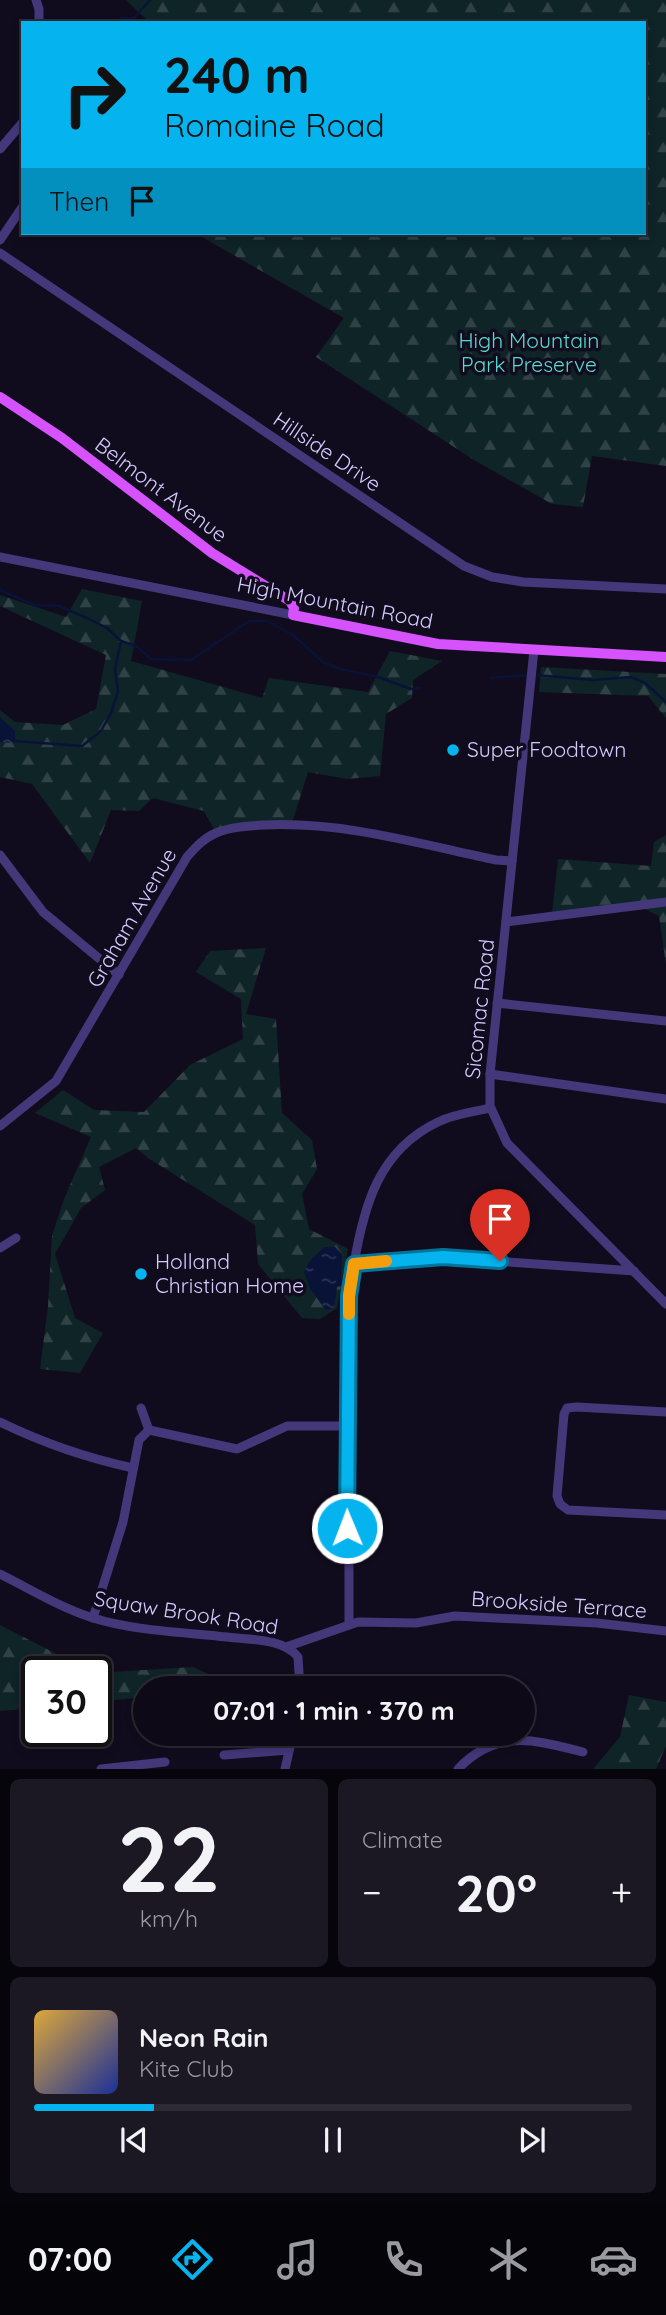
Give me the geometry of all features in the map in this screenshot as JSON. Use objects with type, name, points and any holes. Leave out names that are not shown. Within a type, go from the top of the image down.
[{"type":"main road","name":"Belmont Avenue","points":[[0,397],[62,438],[212,553],[290,601],[294,608],[293,614]]},
{"type":"main road","name":"High Mountain Road","points":[[293,614],[438,644],[666,657]]},
{"type":"street","points":[[36,0],[39,21]]},
{"type":"street","points":[[0,149],[21,124]]},
{"type":"street","points":[[0,240],[21,209]]},
{"type":"street","name":"Hillside Drive","points":[[0,253],[464,566],[492,577],[523,582],[666,589]]},
{"type":"street","name":"High Mountain Road","points":[[0,557],[293,614]]},
{"type":"street","name":"Sicomac Road","points":[[534,650],[490,1074],[491,1108],[507,1143],[666,1304]]},
{"type":"street","name":"Graham Avenue","points":[[0,1126],[55,1082],[187,857],[201,842],[222,831],[297,824],[339,828],[512,861]]},
{"type":"street","points":[[0,855],[43,912],[119,975]]},
{"type":"street","points":[[506,922],[666,902]]},
{"type":"street","points":[[497,1003],[666,1021]]},
{"type":"street","points":[[490,1074],[666,1099]]},
{"type":"street","points":[[349,1625],[349,1296],[367,1203],[394,1156],[412,1138],[438,1122],[491,1108]]},
{"type":"street","points":[[0,1248],[16,1238]]},
{"type":"street","points":[[354,1264],[454,1258],[634,1271]]},
{"type":"street","points":[[141,1408],[149,1430]]},
{"type":"street","points":[[666,1412],[567,1408],[564,1414],[557,1496],[560,1504],[568,1510],[666,1515]]},
{"type":"street","points":[[0,1422],[74,1453],[133,1468]]},
{"type":"street","points":[[149,1430],[237,1449],[287,1426],[347,1426]]},
{"type":"street","points":[[93,1618],[123,1522],[139,1440],[149,1430]]},
{"type":"street","name":"Squaw Brook Road","points":[[0,1574],[93,1618],[154,1629],[267,1642],[286,1647],[298,1657],[299,1676]]},
{"type":"street","name":"Brookside Terrace","points":[[286,1647],[359,1622],[415,1623],[468,1615],[597,1623],[666,1631]]},
{"type":"street","points":[[458,1769],[477,1753],[512,1740],[533,1740],[583,1752]]},
{"type":"street","points":[[285,1769],[290,1746]]},
{"type":"street","points":[[224,1755],[289,1750]]},
{"type":"street","points":[[101,1769],[165,1762]]},
{"type":"green space","name":"High Mountain Park Preserve","points":[[126,0],[666,0],[666,466],[592,456],[583,507],[552,504],[474,460],[316,357],[344,318],[199,235],[646,235],[646,21],[148,21]]},
{"type":"green space","points":[[82,589],[142,601],[131,661],[262,698],[269,678],[368,692],[390,651],[442,661],[413,680],[412,698],[386,714],[380,776],[347,779],[308,772],[291,826],[215,831],[204,811],[153,798],[139,811],[111,810],[90,863],[32,784],[0,777],[0,710],[15,722],[63,725],[96,709],[106,655],[0,606],[0,595],[66,617]]},
{"type":"green space","points":[[541,667],[666,674],[666,718],[648,696],[539,692]]},
{"type":"green space","points":[[666,835],[666,965],[659,916],[639,906],[552,914],[558,859],[651,866],[654,842]]},
{"type":"green space","points":[[266,948],[246,1014],[276,1019],[282,1113],[312,1140],[317,1169],[302,1194],[309,1229],[348,1249],[337,1308],[320,1319],[302,1318],[258,1264],[255,1225],[136,1148],[99,1167],[105,1190],[81,1208],[55,1254],[75,1318],[103,1333],[80,1373],[40,1369],[48,1306],[52,1236],[64,1199],[91,1137],[35,1113],[63,1090],[94,1110],[144,1112],[190,1065],[243,1039],[241,999],[196,972],[210,951]]},
{"type":"green space","points":[[0,1625],[61,1656],[21,1656],[21,1709],[0,1711]]},
{"type":"green space","points":[[193,1667],[213,1676],[133,1676],[133,1698],[112,1700],[112,1672]]},
{"type":"green space","points":[[629,1695],[666,1702],[666,1746],[656,1769],[593,1769],[620,1737]]},
{"type":"water","points":[[0,717],[15,731],[15,743],[0,742]]},
{"type":"water","points":[[324,1247],[335,1247],[342,1254],[341,1278],[344,1282],[337,1287],[334,1308],[326,1310],[310,1289],[304,1272],[309,1262]]},
{"type":"waterway","points":[[116,21],[122,18],[133,19],[150,0]]},
{"type":"waterway","points":[[0,590],[35,605],[59,606],[87,618],[107,628],[121,641],[136,646],[151,659],[191,660],[249,621],[267,621],[293,635],[323,662],[411,689],[420,688]]},
{"type":"waterway","points":[[14,741],[82,746],[101,731],[111,713],[118,691],[115,669],[121,641]]},
{"type":"waterway","points":[[490,678],[528,675]]},
{"type":"waterway","points":[[535,675],[593,680],[631,677],[645,683],[666,702]]},
{"type":"slow traffic","points":[[349,1314],[354,1264],[386,1261]]},
{"type":"place","name":"Super Foodtown","points":[[453,750]]},
{"type":"place","name":"Holland Christian Home","points":[[141,1274]]},
{"type":"route","points":[[347,1528],[349,1296],[354,1264],[443,1257],[500,1261]]}]
